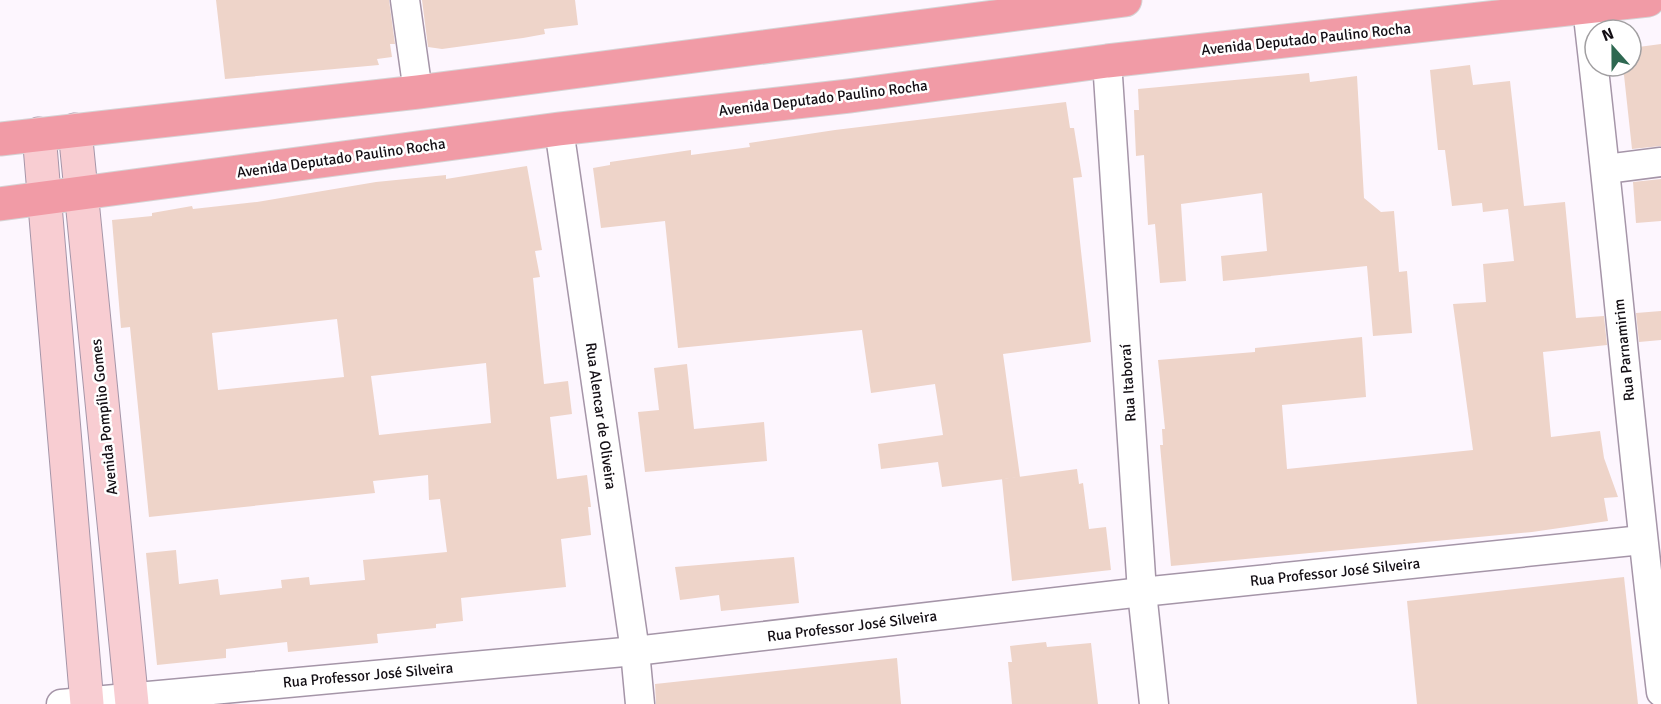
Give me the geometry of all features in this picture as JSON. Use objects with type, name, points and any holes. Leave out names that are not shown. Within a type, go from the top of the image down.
[{"type":"main road","points":[[0,139],[418,92],[1125,0]]},
{"type":"main road","name":"Avenida Deputado Paulino Rocha","points":[[0,204],[559,129],[849,96],[1107,61],[1648,0]]},
{"type":"main road","name":"Avenida Pompílio Gomes","points":[[75,130],[132,700]]},
{"type":"main road","points":[[39,134],[78,703]]},
{"type":"street","points":[[405,0],[418,92]]},
{"type":"street","name":"Rua Parnamirim","points":[[1587,8],[1606,169],[1642,540],[1661,692]]},
{"type":"street","name":"Rua Itaboraí","points":[[1107,61],[1142,592],[1154,704]]},
{"type":"street","name":"Rua Alencar de Oliveira","points":[[559,129],[635,651],[640,704]]},
{"type":"street","points":[[1606,169],[1661,162]]},
{"type":"street","name":"Rua Professor José Silveira","points":[[78,703],[132,700],[635,651],[1142,592],[1642,540]]},
{"type":"building","points":[[216,0],[389,0],[395,44],[390,44],[392,57],[377,59],[379,65],[225,79]]},
{"type":"building","points":[[422,0],[575,0],[578,25],[544,29],[545,34],[523,38],[442,49],[428,47]]},
{"type":"building","points":[[1661,44],[1661,146],[1632,149],[1624,78],[1643,78],[1643,46]]},
{"type":"building","points":[[1470,65],[1473,85],[1510,81],[1524,206],[1565,202],[1576,318],[1604,316],[1607,345],[1543,352],[1551,437],[1600,431],[1604,458],[1618,497],[1604,498],[1608,521],[1532,532],[1171,566],[1160,445],[1163,445],[1162,429],[1165,429],[1158,360],[1255,352],[1255,348],[1362,337],[1366,397],[1282,405],[1287,469],[1473,450],[1453,304],[1486,302],[1483,264],[1514,261],[1508,209],[1483,212],[1482,203],[1452,206],[1445,150],[1438,150],[1430,70]]},
{"type":"building","points":[[1309,73],[1310,82],[1357,76],[1364,198],[1381,212],[1394,211],[1399,272],[1407,271],[1412,333],[1373,336],[1367,266],[1223,281],[1221,256],[1267,251],[1262,193],[1181,204],[1186,281],[1160,283],[1155,224],[1148,225],[1144,155],[1136,156],[1134,110],[1139,110],[1138,89]]},
{"type":"building","points":[[1066,102],[1070,128],[1074,128],[1082,177],[1073,178],[1091,342],[1003,354],[1020,477],[942,487],[938,462],[881,469],[878,444],[943,435],[935,384],[871,393],[862,330],[678,348],[665,221],[601,228],[593,168],[610,165],[610,162],[691,150],[691,155],[750,147],[749,143],[835,130]]},
{"type":"building","points":[[527,166],[542,250],[535,251],[540,277],[533,278],[544,384],[568,381],[572,414],[550,417],[557,479],[587,475],[591,507],[588,507],[591,535],[561,539],[566,587],[461,598],[463,621],[436,624],[436,628],[377,634],[378,643],[288,652],[287,642],[226,649],[226,658],[157,665],[146,553],[176,550],[179,584],[218,579],[220,595],[282,588],[281,580],[309,577],[310,585],[365,580],[363,560],[447,552],[440,499],[429,500],[428,475],[373,481],[375,493],[149,517],[130,327],[121,328],[112,220],[152,216],[152,213],[192,206],[193,209],[257,202],[376,182],[446,175],[446,179]],"holes":[[[337,319],[344,377],[218,390],[212,333]],[[486,363],[491,423],[379,435],[371,376]]]},
{"type":"building","points":[[1661,179],[1661,221],[1636,223],[1633,182]]},
{"type":"building","points":[[1661,311],[1661,340],[1639,342],[1636,313]]},
{"type":"building","points":[[687,364],[694,429],[764,422],[767,461],[645,472],[638,412],[659,410],[654,368]]},
{"type":"building","points":[[1077,469],[1079,484],[1083,483],[1089,529],[1106,527],[1111,570],[1012,581],[1002,479]]},
{"type":"building","points":[[794,557],[799,603],[721,611],[719,595],[680,600],[675,567]]},
{"type":"building","points":[[1624,577],[1638,704],[1417,704],[1407,601]]},
{"type":"building","points":[[1046,642],[1047,647],[1091,643],[1098,704],[1012,704],[1008,662],[1012,662],[1010,646]]},
{"type":"building","points":[[897,658],[901,704],[656,704],[655,684]]}]
